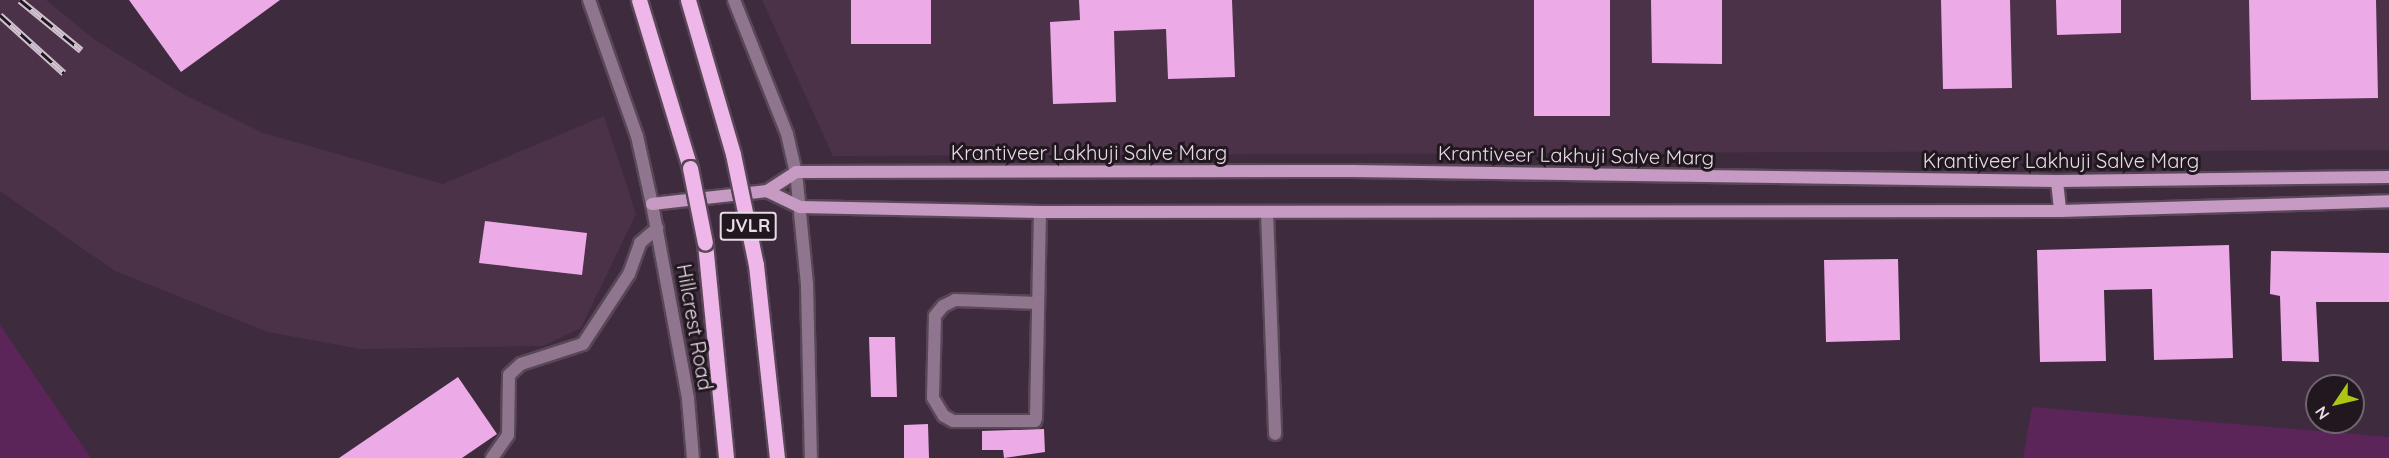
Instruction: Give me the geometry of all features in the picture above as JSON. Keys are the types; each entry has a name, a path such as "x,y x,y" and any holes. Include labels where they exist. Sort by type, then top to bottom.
{"main road":[{"name":"JVLR","path":"639,0 690,168 705,243 726,458"},
{"name":"JVLR","path":"688,0 733,153 756,265 777,458"},
{"name":"Krantiveer Lakhuji Salve Marg","path":"796,172 1352,171 2057,181 2389,177"},
{"path":"652,204 767,191 796,172"},
{"path":"2057,181 2060,211"},
{"path":"767,191 800,207 1040,212 2060,211 2389,201"}],"street":[{"name":"Hillcrest Road","path":"590,0 637,136 657,228 688,399 693,458"},
{"path":"734,0 787,134 796,172 800,207 811,458"},
{"path":"1038,303 954,300 943,306 935,316 933,398 944,416 964,422 1035,421 1038,303 1040,212"},
{"path":"1268,212 1275,434"},
{"path":"492,458 508,435 509,375 521,364 583,344 629,274 640,243 657,228"}],"shaded area":[{"path":"0,0 46,0 95,40 183,94 263,133 443,184 604,116 636,214 581,328 543,346 360,349 268,332 115,271 0,191"},
{"path":"762,0 2389,0 2389,150 833,156"},
{"path":"0,325 91,458 0,458"},
{"path":"2032,407 2305,430 2305,434 2389,437 2389,458 2023,458"}],"building":[{"path":"129,0 280,0 181,72"},
{"path":"851,0 931,0 931,44 851,44"},
{"path":"1079,0 1232,0 1235,77 1168,79 1166,29 1114,31 1116,102 1053,104 1050,22 1080,20"},
{"path":"1534,0 1610,0 1610,116 1534,116"},
{"path":"1651,0 1722,0 1722,64 1652,63"},
{"path":"1941,0 2010,0 2012,88 1943,89"},
{"path":"2056,0 2121,0 2121,33 2057,35"},
{"path":"2249,0 2376,0 2378,98 2251,100"},
{"path":"485,221 587,233 582,275 479,263"},
{"path":"2229,245 2233,358 2154,360 2152,289 2104,290 2106,361 2040,362 2037,250"},
{"path":"2271,251 2389,253 2389,302 2316,302 2319,362 2282,361 2280,296 2270,294"},
{"path":"1898,259 1900,340 1826,342 1824,260"},
{"path":"869,337 895,337 897,397 871,397"},
{"path":"458,377 497,434 462,458 339,458"},
{"path":"928,424 929,458 904,458 904,425"},
{"path":"1044,429 1045,452 1004,458 1003,450 982,450 982,431"}],"railway":[{"path":"20,0 81,50"},
{"path":"0,15 64,73"}]}
